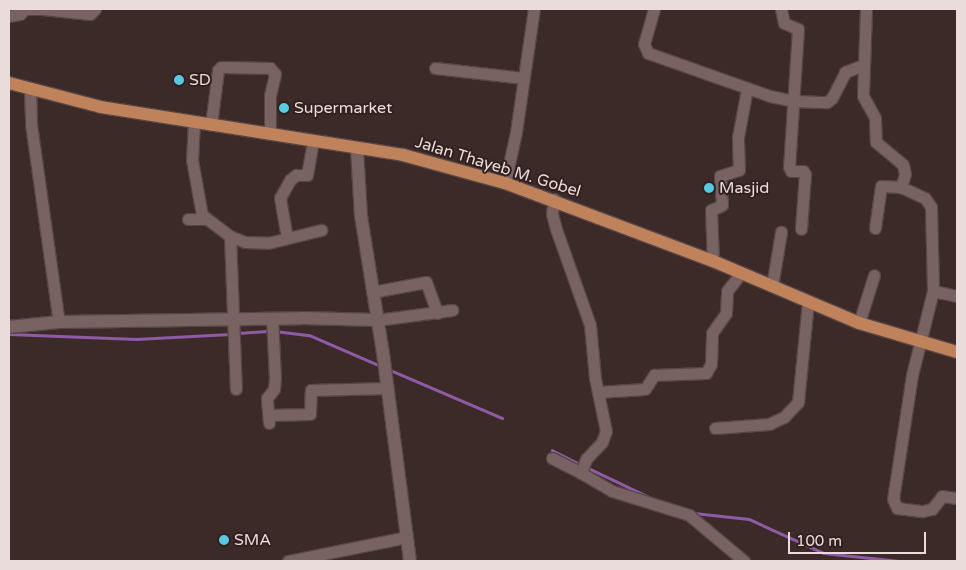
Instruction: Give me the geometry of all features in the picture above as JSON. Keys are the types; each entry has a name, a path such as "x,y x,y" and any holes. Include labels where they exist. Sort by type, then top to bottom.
{"main road":[{"name":"Jalan Thayeb M. Gobel","path":"9,83 101,108 403,155 505,183 554,199 712,260 859,323 957,352"}],"street":[{"path":"9,16 20,14 24,9 90,14 95,9"},
{"path":"505,183 516,132 534,9"},
{"path":"654,9 644,44 648,53 747,89 794,101 829,100 845,72 863,65"},
{"path":"782,9 784,23 798,29 789,167 791,171 803,171 805,174 801,229"},
{"path":"866,9 863,65 864,101 875,118 878,145 903,165 905,174 901,187"},
{"path":"211,125 218,70 221,67 270,68 275,74 270,94 270,134"},
{"path":"435,68 523,78"},
{"path":"712,260 711,210 722,205 720,176 739,170 738,137 747,89"},
{"path":"30,90 31,124 59,322"},
{"path":"194,122 192,160 204,219"},
{"path":"307,188 306,175 313,142"},
{"path":"357,149 358,189 385,370 410,561"},
{"path":"286,238 280,198 290,180 296,175 306,175"},
{"path":"875,228 881,186 901,187 925,198 931,207 933,291 912,375 893,499 897,508 923,511 932,509 942,496 957,498"},
{"path":"554,199 552,214 556,229 590,325 598,392 606,431 602,442 584,466"},
{"path":"188,219 204,219 230,236 245,242 268,243 321,230"},
{"path":"772,286 781,232"},
{"path":"230,236 232,330 236,389"},
{"path":"598,392 645,389 654,375 706,373 711,364 712,333 726,313 727,291 740,273"},
{"path":"859,323 874,274"},
{"path":"372,292 426,282 437,313"},
{"path":"933,291 957,296"},
{"path":"715,428 769,424 784,417 798,402 808,302"},
{"path":"9,327 59,322 232,330 377,320 452,310"},
{"path":"272,328 275,378 274,389 268,396 269,419 310,414 311,390 387,388"},
{"path":"552,458 584,466 612,490 689,515 744,561"},
{"path":"288,561 407,537"}],"waterway":[{"path":"238,333 270,331"},
{"path":"275,331 309,335 381,366"},
{"path":"9,334 136,339 230,334"},
{"path":"390,370 502,418"},
{"path":"552,450 581,465"},
{"path":"586,467 651,498"},
{"path":"694,513 749,519 824,553 899,561"}],"place":[{"name":"SD","path":"179,80"},
{"name":"Supermarket","path":"284,108"},
{"name":"Masjid","path":"709,188"},
{"name":"SMA","path":"224,540"}]}
